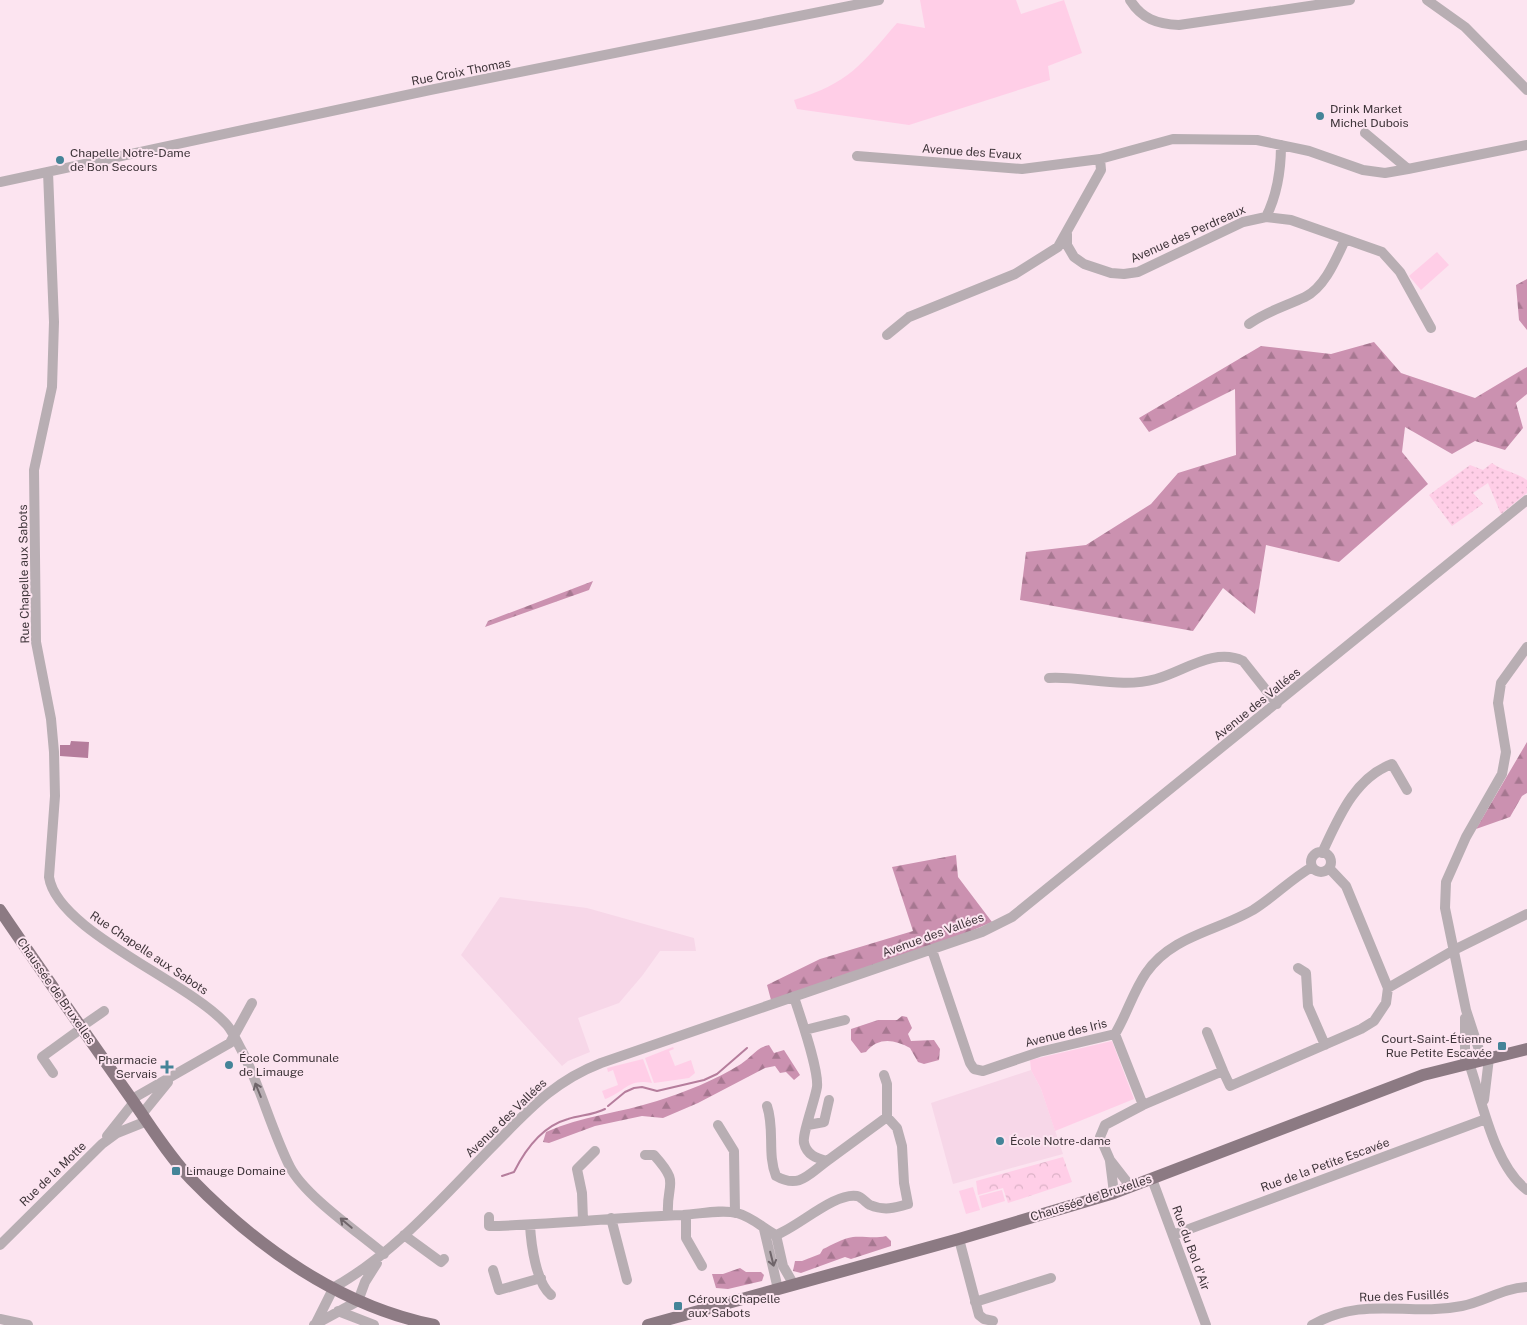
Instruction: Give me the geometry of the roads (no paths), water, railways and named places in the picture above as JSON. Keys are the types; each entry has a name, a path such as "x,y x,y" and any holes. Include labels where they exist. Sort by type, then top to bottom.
{"main road":[{"name":"Chaussée de Bruxelles","path":"0,910 144,1117 189,1178 221,1209 258,1239 332,1289 358,1301 415,1321 434,1325"},
{"name":"Chaussée de Bruxelles","path":"648,1325 959,1239 1114,1193 1423,1075 1527,1049"}],"street":[{"name":"Rue Croix Thomas","path":"0,182 430,90 879,0"},
{"path":"1130,0 1135,9 1147,19 1155,23 1179,25 1350,0"},
{"path":"1427,0 1465,27 1527,90"},
{"path":"1364,133 1408,168"},
{"name":"Avenue des Evaux","path":"857,156 1022,169 1100,159 1173,139 1257,140 1309,151 1363,170 1385,172 1527,145"},
{"name":"Avenue des Perdreaux","path":"1067,234 1067,244 1074,257 1084,264 1111,273 1124,274 1144,269 1243,222 1266,217 1271,208 1278,176 1281,145"},
{"path":"887,335 910,317 928,308 1015,274 1058,248 1101,170 1100,159"},
{"name":"Rue Chapelle aux Sabots","path":"48,172 54,322 52,387 34,470 36,642 51,719 54,752 55,796 50,886 65,906 87,928 170,980 205,1005 227,1025 246,1060 291,1169 329,1209 382,1256"},
{"path":"1266,217 1292,220 1382,252 1400,272 1431,328"},
{"path":"1249,324 1284,304 1306,296 1331,268 1345,240"},
{"name":"Avenue des Vallées","path":"332,1289 382,1256 531,1107 573,1074 932,950 982,932 1012,917 1527,500"},
{"path":"1527,647 1501,683 1498,703 1506,752 1502,774 1466,837 1446,882 1444,908 1454,950 1486,1118 1505,1163 1527,1190"},
{"path":"1049,678 1139,683 1157,679 1205,660 1221,656 1235,657 1242,661 1277,704"},
{"path":"1329,868 1320,872 1312,868 1312,858 1322,853 1348,799 1381,768 1392,764 1407,790"},
{"path":"1207,1032 1230,1086 1361,1029 1374,1020 1386,1003 1388,988 1346,886 1329,868 1330,859 1322,853"},
{"name":"Avenue des Iris","path":"932,950 974,1069 982,1071 1039,1052 1115,1034 1137,987 1161,955 1177,944 1252,911 1312,868"},
{"path":"1388,988 1454,950 1527,914"},
{"path":"1298,968 1306,973 1308,1006 1325,1045"},
{"path":"794,997 805,1030 817,1084 804,1142 807,1151 815,1158 827,1161"},
{"path":"133,1101 224,1048 234,1036 252,1003"},
{"path":"1466,1010 1484,1103"},
{"path":"53,1073 42,1057 104,1012"},
{"path":"805,1030 845,1020"},
{"path":"1115,1034 1143,1105"},
{"path":"1131,1186 1110,1160 1100,1137 1105,1125 1143,1105 1223,1071"},
{"path":"489,1217 489,1226 530,1225 611,1218 735,1213 752,1219 764,1229 776,1235 789,1230 841,1198 857,1196 871,1205 889,1209 908,1204 904,1183 902,1146 897,1128 886,1117 887,1084 884,1075"},
{"path":"144,1117 172,1077"},
{"path":"808,1125 824,1122 829,1100"},
{"name":"Rue de la Motte","path":"102,1144 133,1101"},
{"path":"767,1106 771,1116 771,1164 776,1176 787,1182 800,1181 886,1117"},
{"name":"Rue de la Motte","path":"0,1245 102,1144 144,1117"},
{"name":"Rue de la Petite Escavée","path":"1173,1235 1486,1118"},
{"path":"718,1125 734,1151 735,1213"},
{"path":"583,1220 582,1192 573,1171 595,1151"},
{"path":"645,1155 654,1155 669,1171 672,1183 668,1215"},
{"path":"1110,1160 1114,1193"},
{"name":"Rue du Bol d'Air","path":"1152,1179 1206,1325"},
{"path":"686,1215 686,1238 702,1266"},
{"path":"611,1218 627,1280"},
{"path":"530,1225 530,1241 543,1289 551,1295"},
{"path":"764,1229 778,1289"},
{"path":"404,1235 441,1262 444,1259"},
{"path":"776,1235 783,1266 794,1285"},
{"path":"959,1239 978,1315 993,1321"},
{"name":"Avenue des Vallées","path":"358,1301 365,1282 382,1256"},
{"path":"493,1270 499,1290 541,1278"},
{"path":"975,1302 1051,1278"},
{"name":"Rue des Fusillés","path":"1312,1325 1324,1318 1376,1307 1412,1309 1462,1306 1514,1288 1527,1287"},
{"path":"315,1324 332,1289"},
{"path":"315,1324 358,1301"},
{"path":"338,1311 374,1325"},
{"path":"0,1319 28,1325"}],"waterway":[{"path":"608,1106 625,1092 634,1088 642,1087 657,1091 704,1080 717,1074 747,1048"},
{"path":"502,1176 514,1172 529,1147 551,1127 559,1122 605,1109"}],"place":[{"name":"Drink Market Michel Dubois","path":"1320,116"},
{"name":"Chapelle Notre-Dame de Bon Secours","path":"60,160"},
{"name":"Court-Saint-Étienne Rue Petite Escavée","path":"1502,1046"},
{"name":"École Communale de Limauge","path":"229,1065"},
{"name":"Pharmacie Servais","path":"167,1067"},
{"name":"École Notre-dame","path":"1000,1141"},
{"name":"Limauge Domaine","path":"176,1171"},
{"name":"Céroux Chapelle aux Sabots","path":"678,1306"}]}
